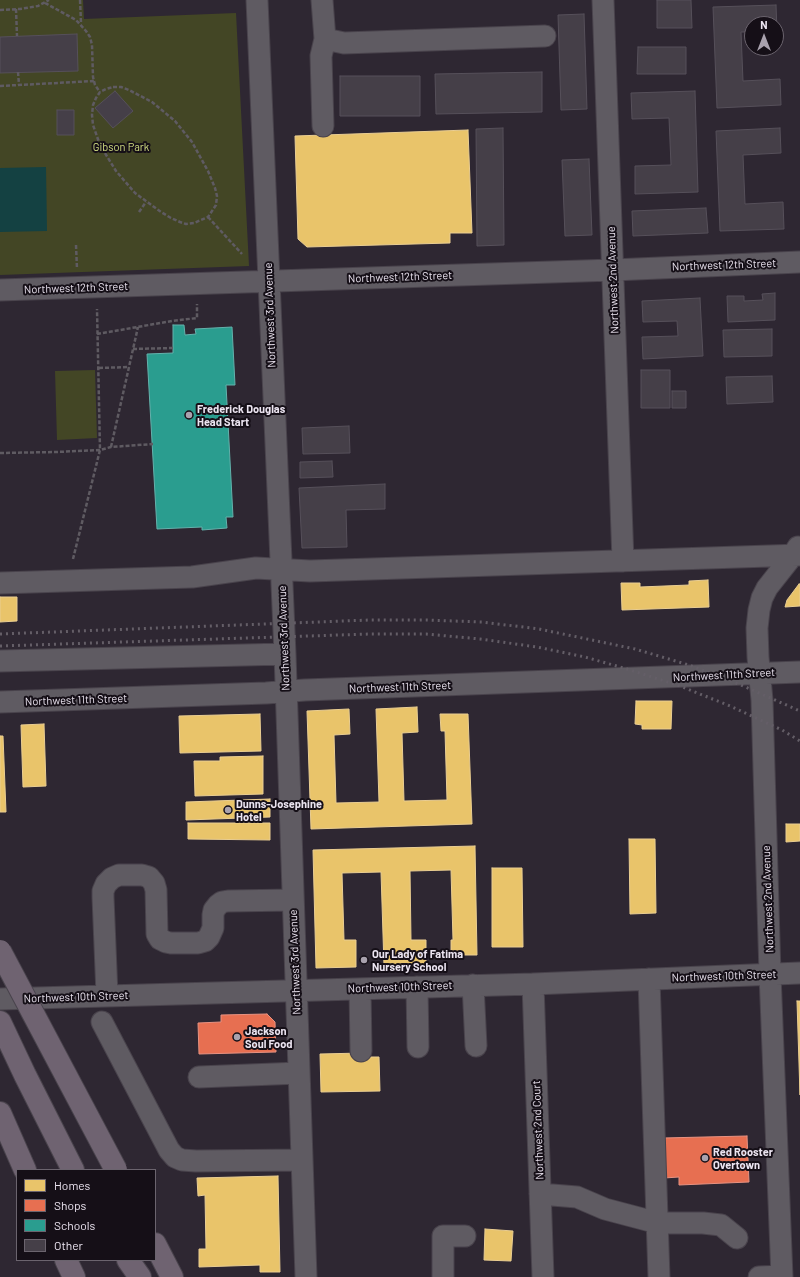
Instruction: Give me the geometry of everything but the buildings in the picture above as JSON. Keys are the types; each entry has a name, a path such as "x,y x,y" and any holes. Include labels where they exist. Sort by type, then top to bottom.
{"highway":[{"path":"0,951 115,1169"},
{"path":"0,1022 72,1169"},
{"path":"0,1113 25,1169"},
{"path":"156,1246 172,1277"},
{"path":"66,1261 74,1277"},
{"path":"129,1261 140,1277"}],"street":[{"name":"Northwest 3rd Avenue","path":"257,0 285,654 306,1277"},
{"path":"322,0 325,39 321,56 323,126"},
{"name":"Northwest 2nd Avenue","path":"604,0 623,561"},
{"path":"325,39 344,43 545,36"},
{"name":"Northwest 12th Street","path":"0,290 613,270 800,262"},
{"path":"0,583 192,577 256,568 310,571 623,561 798,551"},
{"name":"Northwest 2nd Avenue","path":"782,1276 770,974 762,700 757,628 762,598 767,588 798,551"},
{"path":"0,661 285,654"},
{"name":"Northwest 11th Street","path":"0,702 800,672"},
{"path":"107,995 103,891 106,884 112,878 119,875 142,875 149,877 154,883 156,890 157,934 160,939 171,943 198,943 205,941 209,937 213,928 214,910 222,902 228,900 293,900"},
{"name":"Northwest 10th Street","path":"0,999 533,984 800,974"},
{"path":"649,980 659,1277"},
{"name":"Northwest 2nd Court","path":"533,984 542,1277"},
{"path":"473,985 476,1046"},
{"path":"417,987 418,1047"},
{"path":"360,989 361,1051"},
{"path":"102,1022 175,1157 182,1160 196,1162 302,1160"},
{"path":"199,1077 299,1073"},
{"path":"540,1194 577,1197 605,1209 658,1223 703,1223 721,1225 737,1238"},
{"path":"443,1277 443,1236 465,1236"},
{"path":"759,1277 782,1276"}],"path":[{"path":"0,10 38,6 45,4 49,0"},
{"path":"80,0 81,24"},
{"path":"45,4 76,20 81,24 90,38 92,45 94,81 100,92"},
{"path":"16,9 17,36"},
{"path":"18,72 19,85"},
{"path":"0,86 94,81"},
{"path":"121,87 152,102 164,110 184,132 200,155 215,188 217,196 216,205 208,217 194,223 180,222 146,202 116,171 100,145 93,125 93,105 100,92 106,89 121,87"},
{"path":"139,212 146,202"},
{"path":"208,217 242,254"},
{"path":"76,245 77,269"},
{"path":"97,334 197,318 197,302"},
{"path":"73,559 100,450 97,309"},
{"path":"111,447 138,327"},
{"path":"133,349 173,348"},
{"path":"99,368 129,367"},
{"path":"0,453 100,450 111,447 152,444"}],"green space":[{"name":"Gibson Park","path":"0,0 83,0 84,19 236,13 249,266 0,275"},
{"path":"95,370 97,438 57,440 55,371"}],"shaded area":[{"path":"46,167 47,231 0,232 0,168"}],"railway":[{"path":"0,634 370,620 482,622 539,629 635,649 689,665 741,685 800,711"},
{"path":"0,646 370,634 426,634 480,639 537,647 585,657 627,669 680,686 730,706 782,730 800,741"}],"place":[{"name":"Frederick Douglas Head Start","path":"189,415"},
{"name":"Dunns-Josephine Hotel","path":"228,810"},
{"name":"Our Lady of Fatima Nursery School","path":"364,960"},
{"name":"Jackson Soul Food","path":"237,1037"},
{"name":"Red Rooster Overtown","path":"705,1158"}]}
